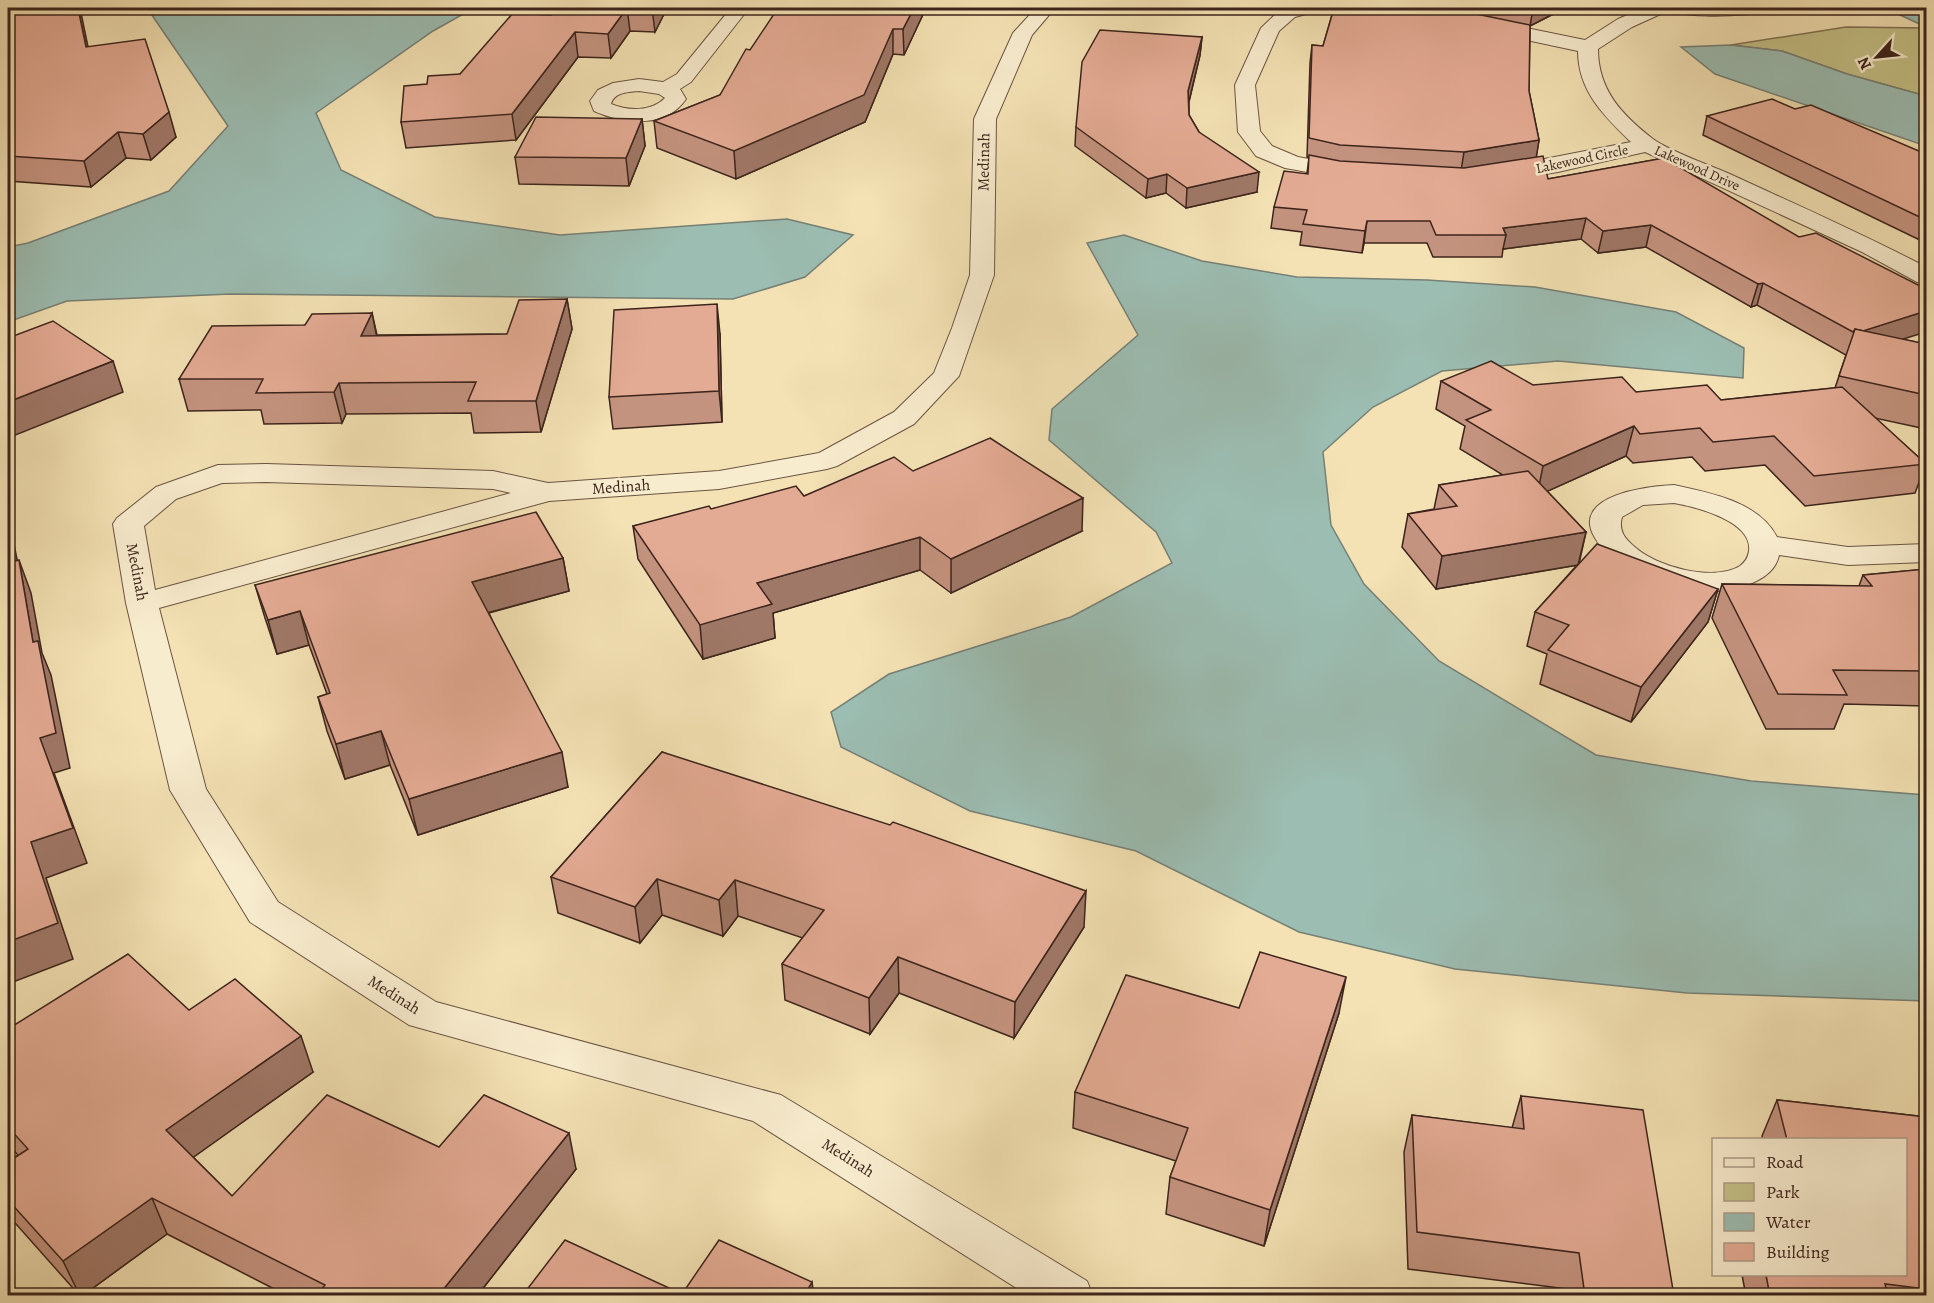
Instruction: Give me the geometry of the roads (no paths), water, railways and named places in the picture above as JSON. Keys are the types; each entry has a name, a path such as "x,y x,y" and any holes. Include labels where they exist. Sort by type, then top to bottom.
{"street":[{"path":"666,89 684,78 740,8"},
{"name":"Medinah","path":"1046,8 1023,33 985,119 982,275 965,328 946,376 904,418 826,460 719,480 548,492 493,480 266,472 218,474 166,493 128,524 142,603 188,790 264,912 424,1014 766,1107 1070,1296"},
{"path":"1306,8 1288,14 1271,28 1245,85 1249,132 1264,151 1293,163 1337,172 1371,174"},
{"path":"1406,8 1588,47 1625,23 1658,8"},
{"path":"1681,8 1711,11 1753,8"},
{"name":"Lakewood Drive","path":"1588,47 1588,69 1595,87 1613,113 1647,145 1870,247 1926,277"},
{"name":"Lakewood Circle","path":"1483,177 1558,165 1647,145"},
{"path":"142,603 548,492"},
{"path":"1674,494 1705,500 1733,511 1754,526 1765,544 1763,560 1750,573 1725,580 1694,581 1662,574 1634,562 1614,546 1605,529 1608,513 1622,501 1646,495 1674,494"},
{"path":"1765,544 1848,556 1926,553"}],"water":[{"path":"147,8 474,8 433,31 316,113 341,170 435,217 560,235 787,219 853,235 805,277 733,299 231,294 67,301 8,322 8,247 28,243 169,191 228,126"},
{"path":"1885,8 1926,8 1926,27"},
{"path":"1731,45 1782,51 1847,74 1926,96 1926,146 1715,74 1681,47"},
{"path":"1124,235 1202,261 1297,277 1427,280 1535,287 1676,312 1744,348 1743,378 1558,361 1442,371 1373,407 1323,452 1331,525 1364,584 1439,661 1596,755 1751,781 1926,795 1926,1001 1687,993 1455,969 1299,932 1136,851 970,811 841,747 831,712 889,674 1071,617 1172,563 1156,532 1049,440 1052,409 1138,335 1087,243"}]}
